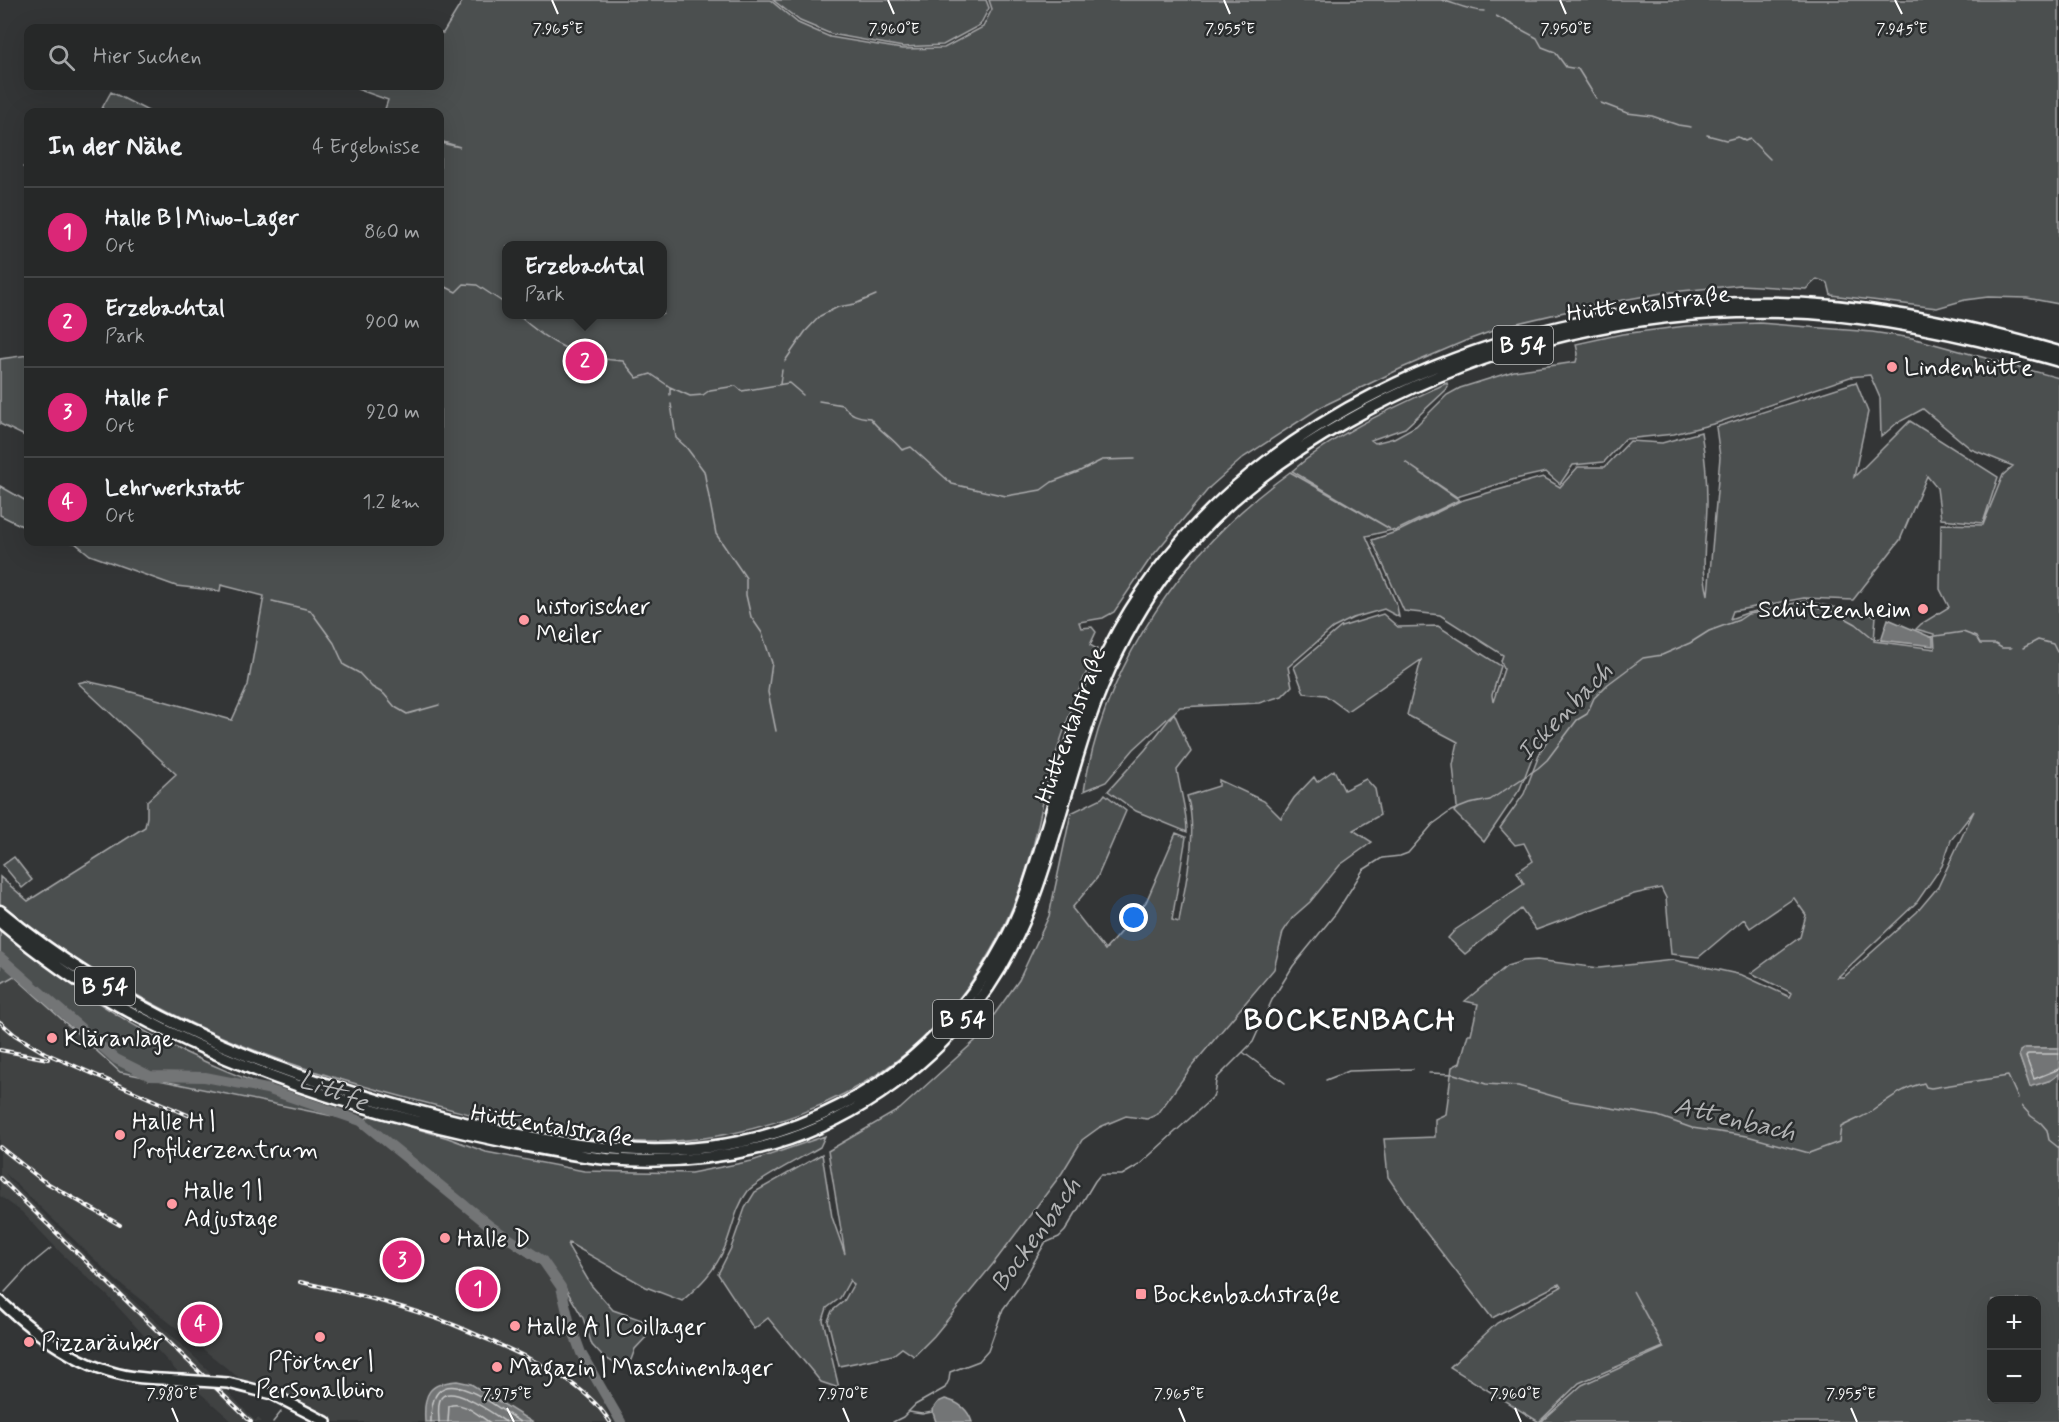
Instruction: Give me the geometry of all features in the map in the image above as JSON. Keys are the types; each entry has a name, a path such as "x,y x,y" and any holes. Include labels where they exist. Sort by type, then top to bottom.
{"highway":[{"name":"Hüttentalstraße","path":"218,1049 282,1079 512,1144 607,1158 667,1160 710,1157 786,1141 816,1129 854,1110 891,1086 924,1060 947,1038 981,998 1004,964 1035,897 1080,749 1096,702 1116,655 1142,609 1189,544 1231,503 1274,467 1315,439 1405,390 1500,352 1571,332 1667,317 1737,312 1854,313 1936,325"},
{"name":"B 54","path":"1936,325 2004,337 2059,352"},
{"name":"B 54","path":"1936,325 2059,361"},
{"name":"B 54","path":"0,910 28,934 107,988 218,1049"},
{"name":"B 54","path":"0,922 75,980 111,1001 146,1021 218,1049"}],"main road":[{"path":"0,1301 58,1347 86,1364 135,1377 228,1383 272,1394 326,1422"}],"shaded area":[{"path":"463,0 770,0 798,23 830,37 902,49 944,48 983,27 992,9 989,0 2059,0 2059,304 2027,298 1988,297 1965,300 1937,308 1831,295 1828,283 1817,279 1806,289 1740,285 1662,293 1590,306 1509,325 1402,368 1321,407 1244,457 1210,487 1150,559 1114,612 1103,618 1079,622 1081,628 1092,627 1096,632 1090,645 1097,649 1076,696 1059,744 1031,854 1018,893 1001,932 981,968 957,1001 924,1037 886,1068 844,1094 798,1114 750,1129 701,1138 652,1142 581,1138 497,1121 378,1090 323,1074 241,1045 169,1012 94,971 0,904 0,877 28,901 145,827 147,801 176,774 78,683 86,681 117,688 232,720 248,685 264,596 221,585 220,591 176,586 90,555 79,546 444,546 444,144 460,147 444,142 444,108 385,108 388,100 360,90 444,90 444,31"},
{"path":"773,0 986,0 989,8 980,25 943,45 903,47 831,34 800,21"},
{"path":"111,92 142,108 102,108"},
{"path":"1760,323 1872,332 1912,338 2059,378 2059,1048 2026,1048 2019,1055 2030,1086 2051,1080 2059,1074 2059,1422 1541,1422 1582,1385 1664,1348 1633,1291 1663,1347 1579,1383 1539,1422 1450,1367 1497,1323 1561,1287 1559,1284 1492,1318 1421,1226 1388,1177 1384,1139 1435,1137 1435,1119 1446,1114 1452,1067 1460,1063 1468,1034 1471,1034 1478,1004 1465,1001 1507,966 1537,960 1599,968 1674,960 1742,975 1790,997 1792,993 1751,973 1800,937 1806,915 1794,898 1750,928 1744,919 1699,957 1671,954 1666,898 1661,888 1634,894 1536,930 1521,909 1465,954 1448,938 1455,930 1524,884 1517,872 1533,861 1524,843 1515,845 1500,828 1524,794 1541,750 1549,738 1545,734 1535,750 1520,789 1484,842 1454,812 1457,807 1453,765 1458,742 1407,715 1421,660 1347,711 1325,695 1304,693 1294,667 1341,627 1383,614 1398,627 1438,626 1501,666 1492,695 1493,702 1504,669 1501,661 1503,655 1440,615 1404,611 1372,540 1399,531 1460,501 1543,477 1560,487 1578,467 1605,467 1630,441 1662,443 1701,432 1707,484 1704,560 1708,595 1720,457 1716,427 1856,382 1868,412 1854,477 1910,421 1998,477 1983,523 1941,519 1937,488 1927,476 1900,540 1853,600 1804,598 1733,611 1730,619 1747,613 1805,601 1876,616 1874,641 1935,649 1934,634 1916,629 1949,607 1940,589 1941,524 1983,525 2003,475 2013,466 1971,449 1923,409 1897,423 1881,437 1880,398 1870,375 1850,377 1717,423 1674,434 1625,439 1604,462 1573,465 1560,484 1546,472 1457,497 1405,462 1459,500 1395,531 1366,536 1397,606 1399,617 1384,609 1353,618 1333,628 1288,667 1292,686 1282,696 1259,703 1180,707 1134,749 1106,782 1084,791 1094,744 1110,698 1131,654 1156,612 1184,572 1217,535 1252,502 1290,472 1390,529 1292,471 1346,433 1447,383 1446,390 1405,428 1371,440 1375,443 1394,438 1416,426 1447,395 1460,388 1514,371 1576,362 1578,354 1576,344 1622,334 1686,326","holes":["1974,811 1938,887 1917,912 1844,977 1838,977 1917,902 1942,866 1951,840"]},
{"path":"24,356 24,436 0,424 0,359"},
{"path":"0,486 24,500 24,527 0,515"},
{"path":"1174,713 1191,752 1177,770 1187,832 1136,811 1108,791"},
{"path":"1334,770 1344,790 1366,779 1375,789 1380,815 1353,830 1372,842 1340,865 1310,902 1293,917 1283,932 1274,969 1192,1066 1158,1114 1147,1119 1126,1116 1100,1127 1082,1140 1062,1173 993,1264 934,1336 914,1356 902,1348 893,1355 839,1366 828,1321 832,1311 844,1301 853,1285 850,1280 840,1298 827,1308 823,1320 839,1388 821,1382 768,1318 754,1329 718,1274 731,1248 745,1208 755,1192 822,1154 832,1217 845,1254 828,1151 900,1109 976,1040 1019,980 1049,916 1071,813 1102,798 1105,794 1126,811 1097,878 1072,908 1105,950 1146,902 1176,833 1186,837 1172,920 1179,922 1191,842 1192,826 1187,796 1219,786 1219,780 1264,801 1281,818 1294,798 1314,777 1317,782"},
{"path":"14,857 32,880 22,888 3,865"},
{"path":"0,930 91,998 175,1047 252,1081 357,1121 120,1072 14,976 0,984"},
{"path":"13,975 120,1072 357,1121 530,1253 559,1283 608,1414 614,1422 329,1422 243,1381 116,1280 5,1173 12,1183 111,1280 205,1367 255,1421 258,1418 262,1422 233,1422 182,1377 107,1295 64,1256 22,1212 0,1196 0,984"},
{"path":"371,1115 486,1152 584,1171 691,1173 752,1161 825,1136 820,1147 770,1175 748,1191 740,1204 717,1263 682,1301 646,1287 569,1243 568,1246 591,1285 613,1310 642,1320 650,1333 635,1349 631,1360 619,1366 602,1356 592,1345 583,1318 558,1276 504,1240 445,1186 359,1123"}],"water":[{"path":"1888,619 1933,638 1933,646 1881,640"},
{"path":"2025,1048 2059,1048 2059,1074 2051,1080 2030,1087 2019,1055 2020,1051"},
{"path":"457,1381 471,1384 532,1422 425,1422 425,1404 430,1391 440,1384"},
{"path":"945,1399 962,1407 972,1422 936,1422 932,1410 938,1402"}],"waterway":[{"path":"1442,0 1468,9 1484,11"},
{"path":"1496,16 1537,38 1542,47 1555,52 1566,67 1578,69 1596,98"},
{"path":"1601,103 1627,113 1652,116 1691,127"},
{"path":"1707,135 1726,140 1738,137 1745,141 1750,139 1770,159"},
{"path":"444,286 456,292 464,284 477,285 502,302"},
{"path":"785,361 805,332 820,316 838,307 855,304 876,295"},
{"path":"522,319 553,342 566,348 592,357 623,361 637,378 651,374 670,387 690,396 736,386 742,391 789,383 803,395"},
{"path":"780,384 782,370"},
{"path":"670,387 670,395"},
{"path":"819,401 843,405 855,415 870,418 902,450 911,447 952,484 1006,496 1041,490 1052,482 1102,460 1135,459"},
{"path":"671,404 676,438 686,447 704,471 716,534 746,578 746,595 751,617 762,633 772,663 768,692 776,731"},
{"path":"272,601 310,610 334,643 344,665 359,673 372,687 384,694 395,707 407,714 439,705"},
{"name":"Ickenbach","path":"893,1422 903,1417 915,1405 945,1388 950,1372 979,1361 988,1351 1003,1309 1020,1286 1045,1243 1059,1237 1065,1231 1100,1175 1122,1175 1139,1165 1212,1098 1217,1078 1253,1042 1272,1000 1293,966 1336,913 1363,870 1382,858 1408,853 1433,824 1451,811 1469,804 1490,800 1538,768 1547,760 1577,720 1587,714 1594,698 1608,684 1643,658 1662,655 1748,614 1785,609 1798,610 1810,605 1836,613 1856,624 1874,639 1882,638"},
{"name":"Ickenbach","path":"1929,637 1963,632 1976,637 1980,644 1995,644 2002,648 2011,648"},
{"name":"Ickenbach","path":"2023,648 2038,640 2053,644 2057,652 2059,651"},
{"name":"Littfe","path":"0,957 116,1059 150,1076 205,1077 267,1089 361,1121 490,1226 543,1261 561,1287 569,1320 581,1353 621,1422"},
{"name":"Attenbach","path":"1244,1053 1285,1083"},
{"name":"Attenbach","path":"1326,1080 1349,1071 1413,1069"},
{"name":"Attenbach","path":"1429,1073 1454,1074 1486,1084 1518,1086 1570,1101 1658,1116 1692,1128 1747,1136 1809,1153 1839,1142 1841,1127 1867,1114 1898,1093 1924,1083 1926,1087 1931,1088 2008,1076 2018,1098"},
{"path":"2022,1106 2041,1123 2047,1130 2049,1140 2059,1148"},
{"path":"5,1292 28,1267 51,1248"},
{"path":"294,1396 302,1392"},
{"path":"273,1422 281,1412"},
{"path":"909,1412 922,1414 932,1412"}],"railway":[{"path":"0,1022 15,1035 45,1053 197,1119"},
{"path":"0,1050 48,1059"},
{"path":"0,1147 42,1180 120,1225"},
{"path":"0,1178 251,1422"},
{"path":"300,1282 366,1297 416,1312 454,1325 507,1348 573,1384 600,1408 610,1422"}],"place":[{"name":"Erzebachtal","path":"585,361"},
{"name":"Lindenhütte","path":"1892,367"},
{"name":"Schützenheim","path":"1923,609"},
{"name":"historischer Meiler","path":"524,620"},
{"name":"Kläranlage","path":"52,1038"},
{"name":"Halle H | Profilierzentrum","path":"120,1135"},
{"name":"Halle 1 | Adjustage","path":"172,1204"},
{"name":"Halle D","path":"445,1238"},
{"name":"Halle F","path":"402,1260"},
{"name":"Halle B | Miwo-Lager","path":"478,1289"},
{"name":"Bockenbachstraße","path":"1141,1294"},
{"name":"Lehrwerkstatt","path":"200,1324"},
{"name":"Halle A | Coillager","path":"515,1326"},
{"name":"Pförtner | Personalbüro","path":"320,1337"},
{"name":"Pizzaräuber","path":"29,1342"},
{"name":"Magazin | Maschinenlager","path":"497,1367"}],"district":[{"name":"BOCKENBACH","path":"1350,1019"}],"water label":[{"name":"Bockenbach","path":"1035,1234"}]}
